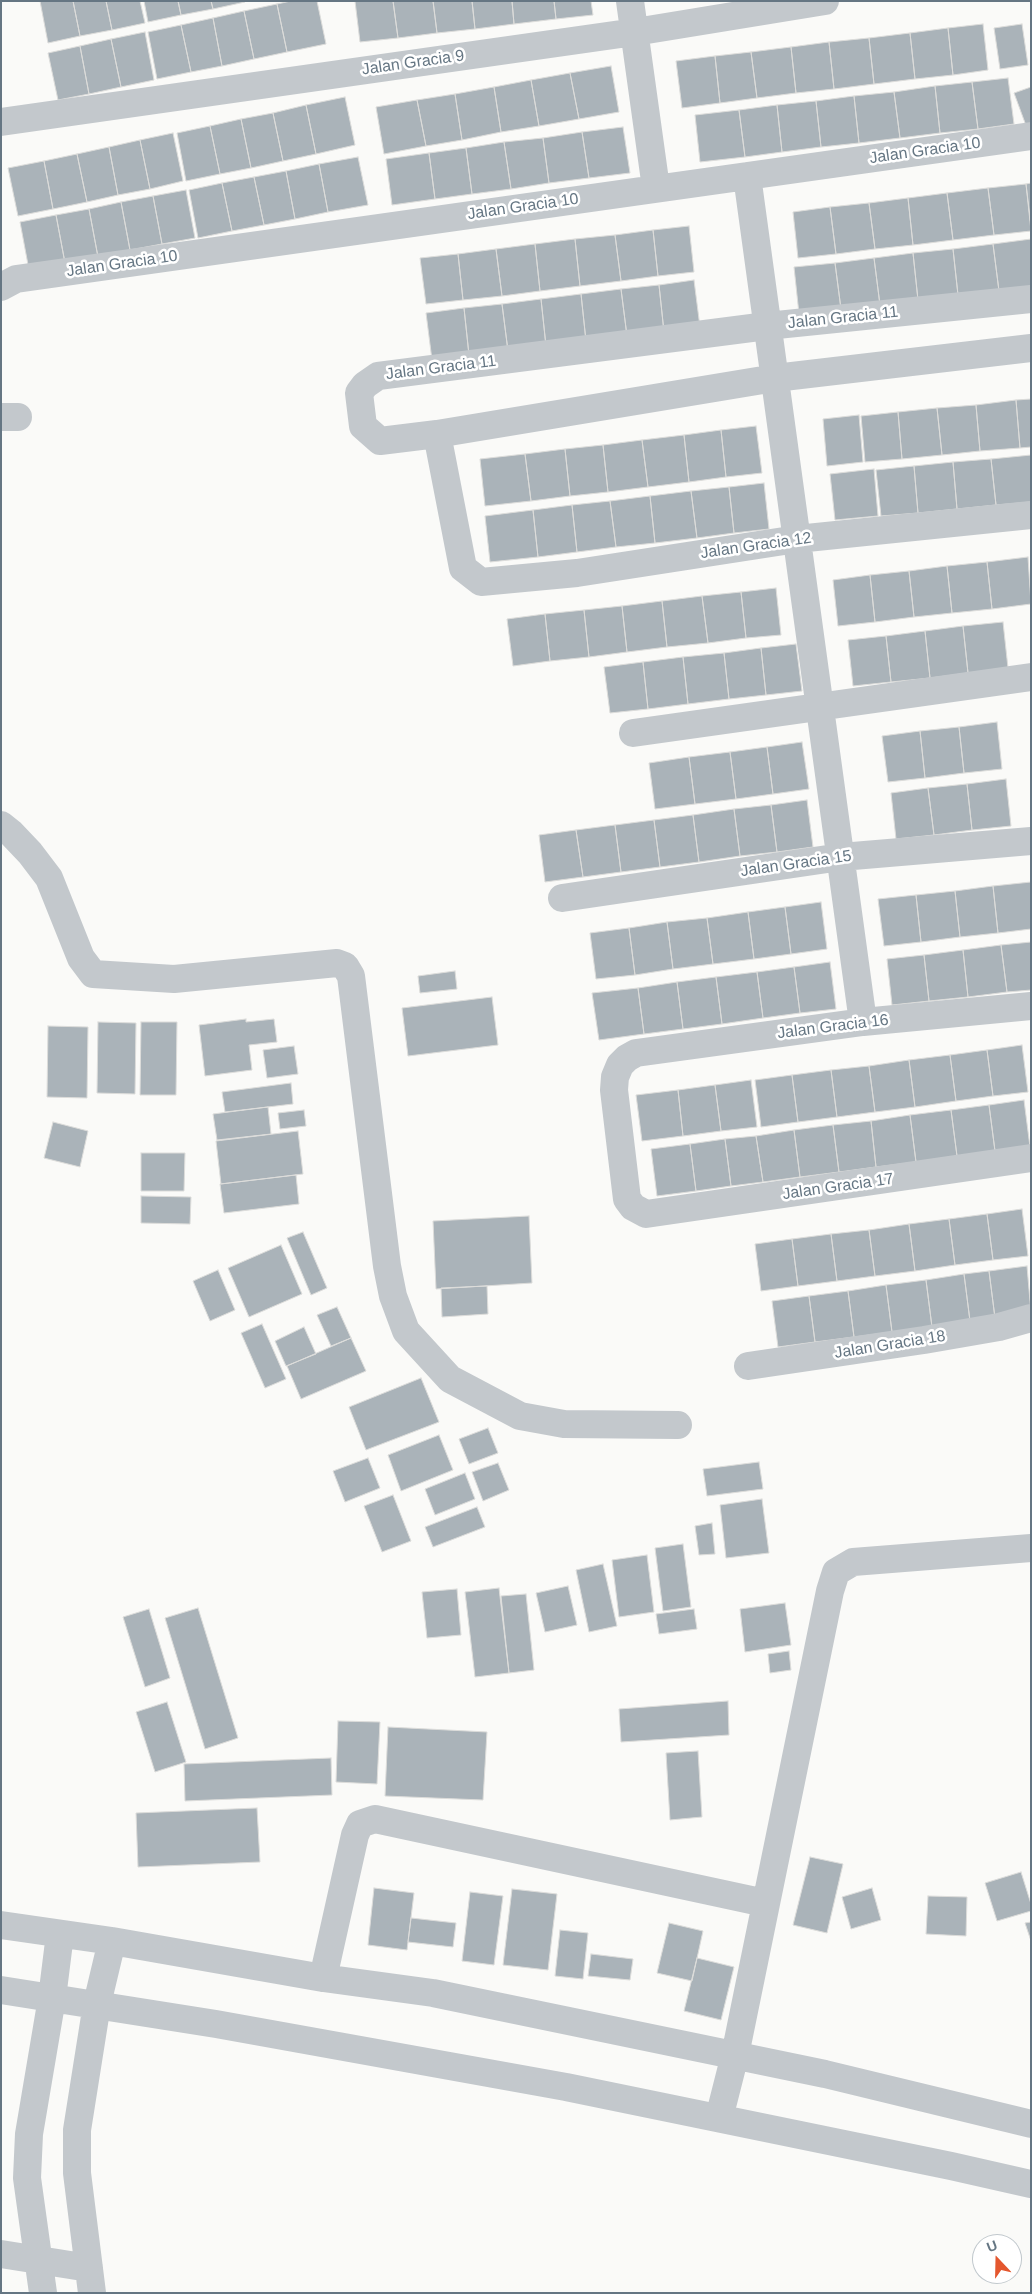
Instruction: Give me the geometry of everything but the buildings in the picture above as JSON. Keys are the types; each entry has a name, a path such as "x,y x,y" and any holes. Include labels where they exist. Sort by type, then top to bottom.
{"street":[{"path":"630,1 656,188"},
{"name":"Jalan Gracia 9","path":"1,122 635,32 825,1"},
{"name":"Jalan Gracia 10","path":"9,283 656,188 1031,136"},
{"path":"747,176 863,1022"},
{"name":"Jalan Gracia 11","path":"1031,299 767,326 378,376 364,385 359,393 363,426 380,441 437,434 775,378 1031,348"},
{"name":"Jalan Gracia 12","path":"437,434 463,568 481,582 577,573 797,539 1031,515"},
{"path":"633,733 1031,677"},
{"path":"1,826 30,853 49,878 81,958 93,974 174,979 337,962 346,966 351,976 387,1266 393,1296 406,1331 450,1379 520,1416 564,1424 678,1425"},
{"name":"Jalan Gracia 15","path":"562,898 841,857 1031,841"},
{"name":"Jalan Gracia 16","path":"646,1214 633,1207 627,1199 614,1090 615,1077 620,1065 636,1053 863,1022 1031,1006"},
{"name":"Jalan Gracia 17","path":"646,1214 1031,1158"},
{"name":"Jalan Gracia 18","path":"748,1366 924,1340 999,1327 1031,1318"},
{"path":"719,2118 735,2056 830,1591 836,1572 853,1562 1031,1548"},
{"path":"322,1978 355,1835 360,1824 375,1819 765,1903"},
{"path":"1,1925 112,1941 322,1978 433,1993 825,2074 1031,2124"},
{"path":"43,2293 27,2178 28,2143 52,1998 60,1934"},
{"path":"1,2254 38,2259 90,2280 77,2173 77,2130 98,2004 112,1941"},
{"path":"1,1990 98,2004 566,2086 1031,2184"}]}
